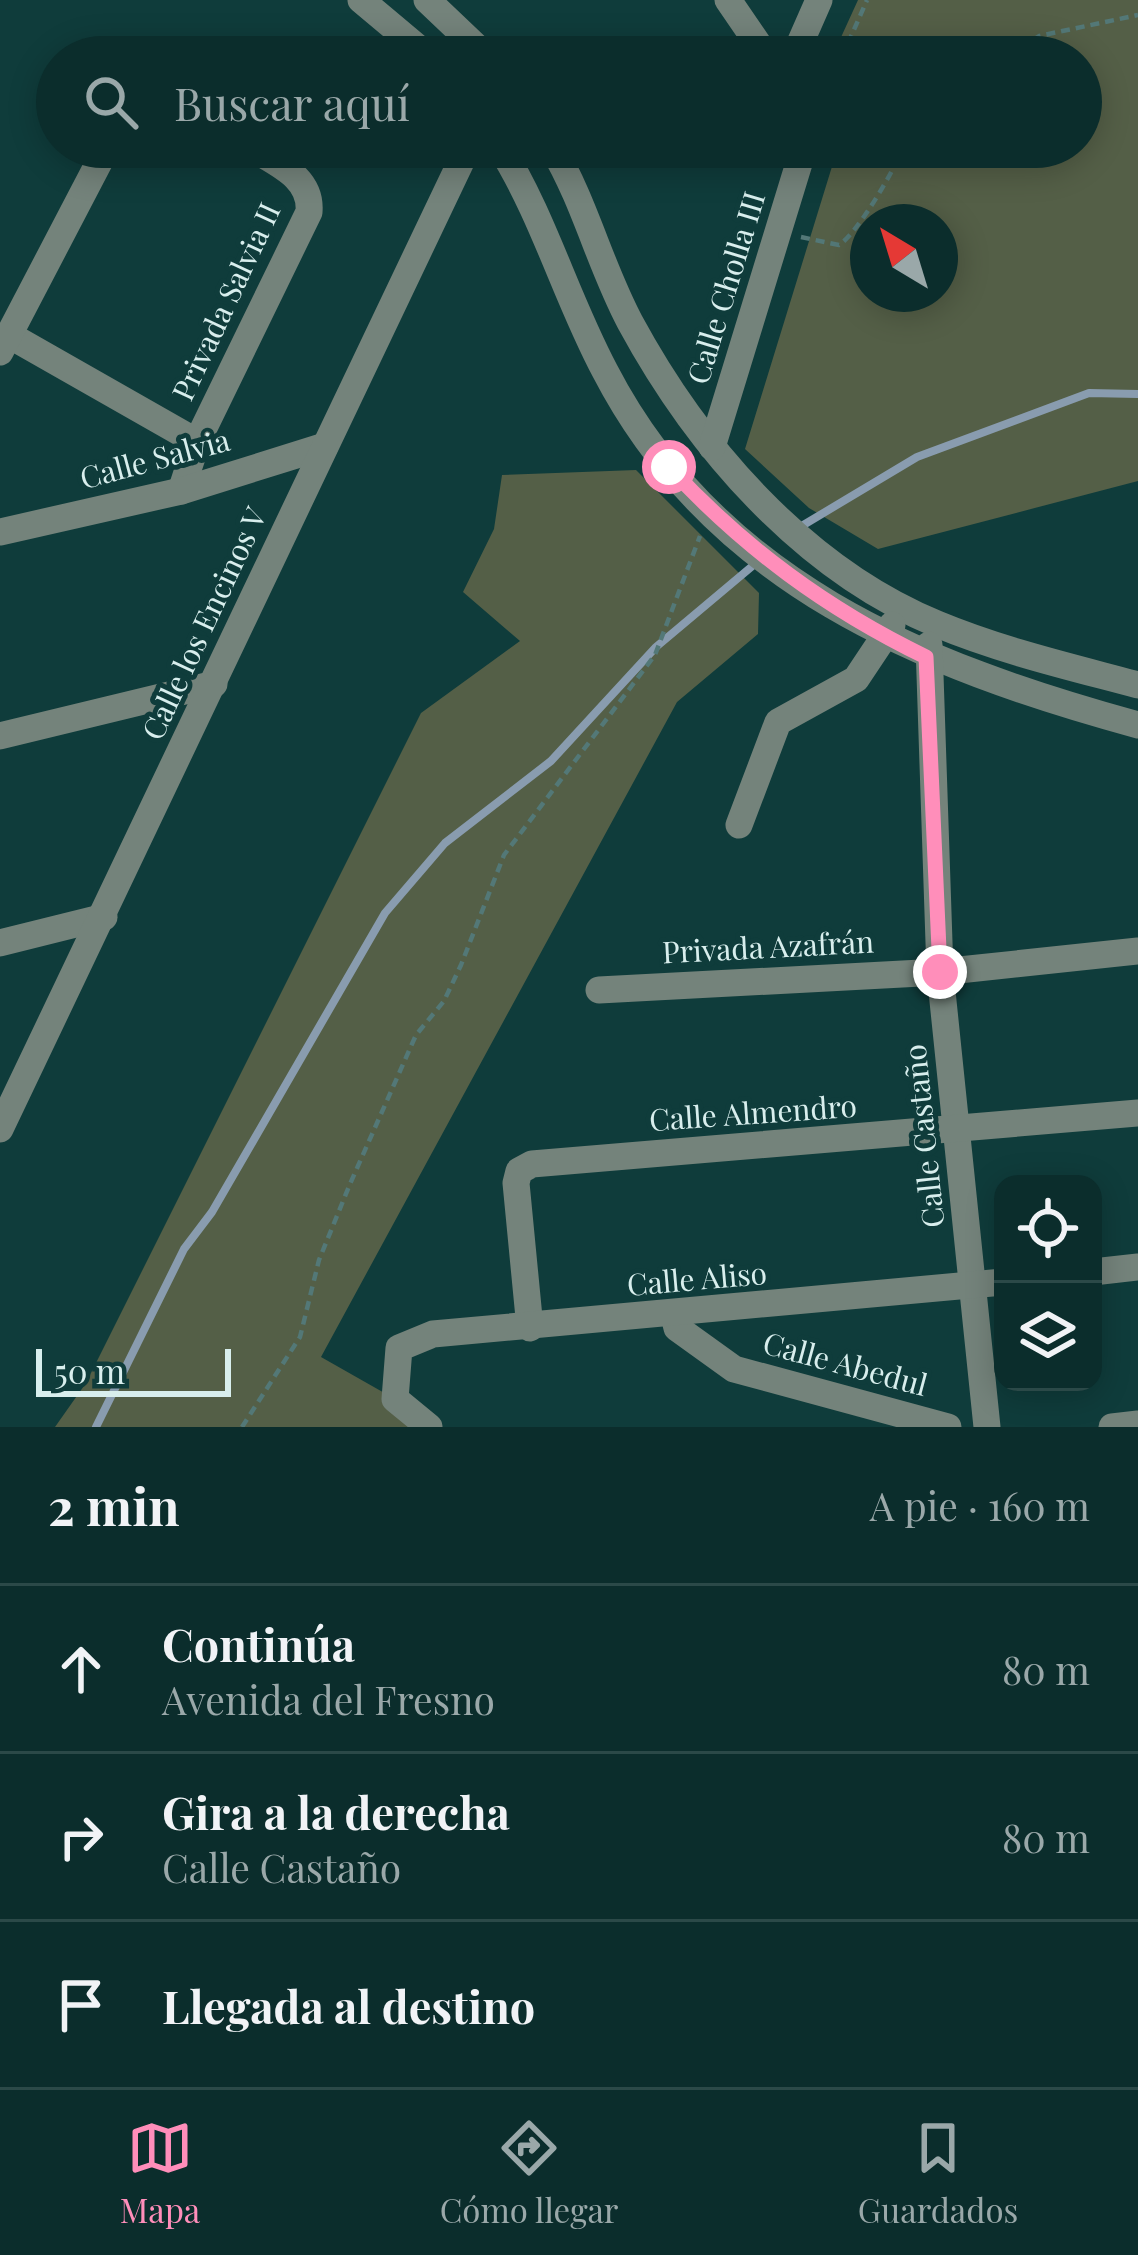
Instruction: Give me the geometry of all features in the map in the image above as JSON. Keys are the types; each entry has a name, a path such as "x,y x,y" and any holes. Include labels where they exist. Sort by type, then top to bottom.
{"street":[{"path":"361,0 404,36"},
{"path":"428,0 465,36"},
{"path":"728,0 753,36"},
{"path":"803,36 819,0"},
{"name":"Privada Salvia II","path":"96,168 4,344 197,442"},
{"name":"Privada Salvia II","path":"181,491 197,442 309,212 310,195 300,179 283,168"},
{"name":"Calle los Encinos V","path":"0,1129 458,168"},
{"path":"512,168 605,374 669,467 718,519 795,584 886,638 926,657 1138,724"},
{"path":"561,168 628,319 712,447 753,493 819,550 934,623 1138,685"},
{"name":"Calle Cholla III","path":"712,447 798,168"},
{"name":"Calle Salvia","path":"0,532 181,491 325,446"},
{"path":"739,825 778,722 856,680 886,638 900,605"},
{"name":"Calle Castaño","path":"934,623 926,657 940,972 987,1427"},
{"path":"0,736 214,684"},
{"path":"0,943 104,917"},
{"name":"Privada Azafrán","path":"599,990 940,972 1138,950"},
{"name":"Calle Almendro","path":"530,1328 519,1172 532,1164 1138,1113"},
{"path":"1102,1271 1138,1267"},
{"name":"Calle Aliso","path":"429,1427 395,1399 399,1348 433,1334 674,1316 994,1283"},
{"name":"Calle Abedul","path":"674,1316 677,1328 734,1369 948,1427"},
{"path":"1112,1427 1138,1424"}],"path":[{"path":"851,36 867,0"},
{"path":"1039,36 1138,15"},
{"path":"778,231 839,245 856,235 871,198 896,168"},
{"path":"242,1427 300,1337 319,1260 350,1184 416,1035 444,1001 461,965 504,855 655,655 718,519"}],"green space":[{"path":"858,0 1138,0 1138,481 878,549 809,508 745,449 832,168 1102,168 1102,36 842,36"},
{"path":"636,470 759,593 758,634 677,702 321,1357 395,1399 409,1427 55,1427 86,1383 421,713 520,641 463,592 494,529 502,475"}],"waterway":[{"path":"800,527 917,457 1089,393 1138,394"},
{"path":"96,1427 184,1249 212,1212 385,913 445,843 551,761 656,647 756,563"}],"route":[{"path":"669,467 713,515 795,584 926,657 940,972"}]}
